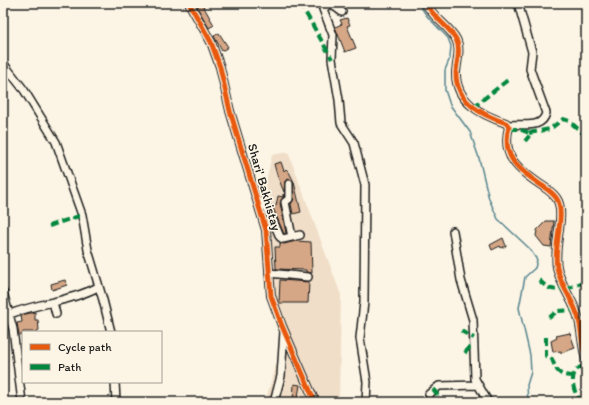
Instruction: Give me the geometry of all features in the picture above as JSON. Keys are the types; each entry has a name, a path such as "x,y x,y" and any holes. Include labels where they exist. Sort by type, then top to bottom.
{"street":[{"name":"Shari' Bakhistay","path":"189,3 216,53 230,111 258,201 269,244 271,296 284,331 315,402"},
{"path":"342,12 330,3 323,9 333,35 332,59 339,100 341,123 354,143 365,185 364,302 360,338 367,382 366,402"},
{"path":"426,3 433,15 456,40 459,56 457,80 465,100 475,109 508,125 537,125 545,118 546,113 530,69 532,52 518,3"},
{"path":"3,63 24,90 56,142 82,215 88,250 111,331"},
{"path":"508,125 506,147 514,163 530,178 549,190 559,202 560,213 556,241 557,269 579,320 586,359"},
{"path":"289,184 289,199 286,202 292,237"},
{"path":"258,201 267,207 280,237 283,239 300,235"},
{"path":"453,231 461,280 473,320 475,379 488,402"},
{"path":"269,273 308,277"},
{"path":"7,310 53,302 87,293 98,287"},
{"path":"3,292 7,310 14,329 22,402"},
{"path":"53,302 56,314"},
{"path":"274,401 281,376 284,331"},
{"path":"115,383 116,402"},
{"path":"429,394 439,386 478,385"}],"shaded area":[{"path":"288,152 341,295 339,402 265,402 286,331 273,293 263,194 272,155"}],"building":[{"path":"202,4 214,25 209,28 197,7"},
{"path":"347,18 350,25 347,26 356,48 345,52 335,27 342,24 340,20"},
{"path":"219,33 228,47 222,51 214,36"},
{"path":"281,162 284,171 286,169 289,172 294,182 301,212 293,214 291,204 294,199 293,181 289,179 285,181 284,192 277,175 274,164"},
{"path":"283,194 284,196 280,203 286,233 284,234 272,206 276,206 278,196 283,197"},
{"path":"546,221 554,221 551,247 544,246 536,236 537,230"},
{"path":"503,238 506,246 501,248 500,246 492,250 490,245"},
{"path":"296,241 311,242 312,273 306,272 306,270 276,269 275,247 280,247 280,243 284,244"},
{"path":"65,280 67,285 52,290 51,284"},
{"path":"280,280 309,282 308,303 279,303"},
{"path":"35,312 35,320 38,320 39,330 22,331 22,335 19,335 17,323 22,322 21,315"},
{"path":"570,333 575,348 561,353 561,351 553,352 551,341 557,338 556,336"},
{"path":"294,384 300,385 297,402 293,401"}],"waterway":[{"path":"418,3 427,16 448,38 451,46 450,58 445,70 445,90 450,105 470,132 479,158 489,199 498,219 529,248 537,260 535,268 525,277 519,308 530,355 531,372 527,385 528,402"}],"marked path":[{"path":"300,3 332,59"},
{"path":"475,109 476,105 509,79"},
{"path":"529,133 550,129 563,119 569,121 586,136"},
{"path":"509,129 519,129 529,133 530,135 525,141"},
{"path":"49,226 82,215"},
{"path":"539,280 551,289 565,287"},
{"path":"566,289 586,281"},
{"path":"549,318 557,311 575,310"},
{"path":"461,331 474,338"},
{"path":"546,337 546,356 552,359 555,367 561,374 574,376"},
{"path":"465,353 469,348 474,346"},
{"path":"583,402 576,393 573,381 576,371 586,366"},
{"path":"433,389 437,394 437,402"}],"cycle path":[{"path":"189,3 211,42 220,67 230,111 266,230 271,296 282,326 315,402"},
{"path":"426,3 456,39 458,51 456,72 460,92 465,99 479,111 506,123 509,127 507,146 513,161 525,173 551,192 558,201 560,208 560,224 556,250 557,267 561,281 577,313 586,359"}]}
